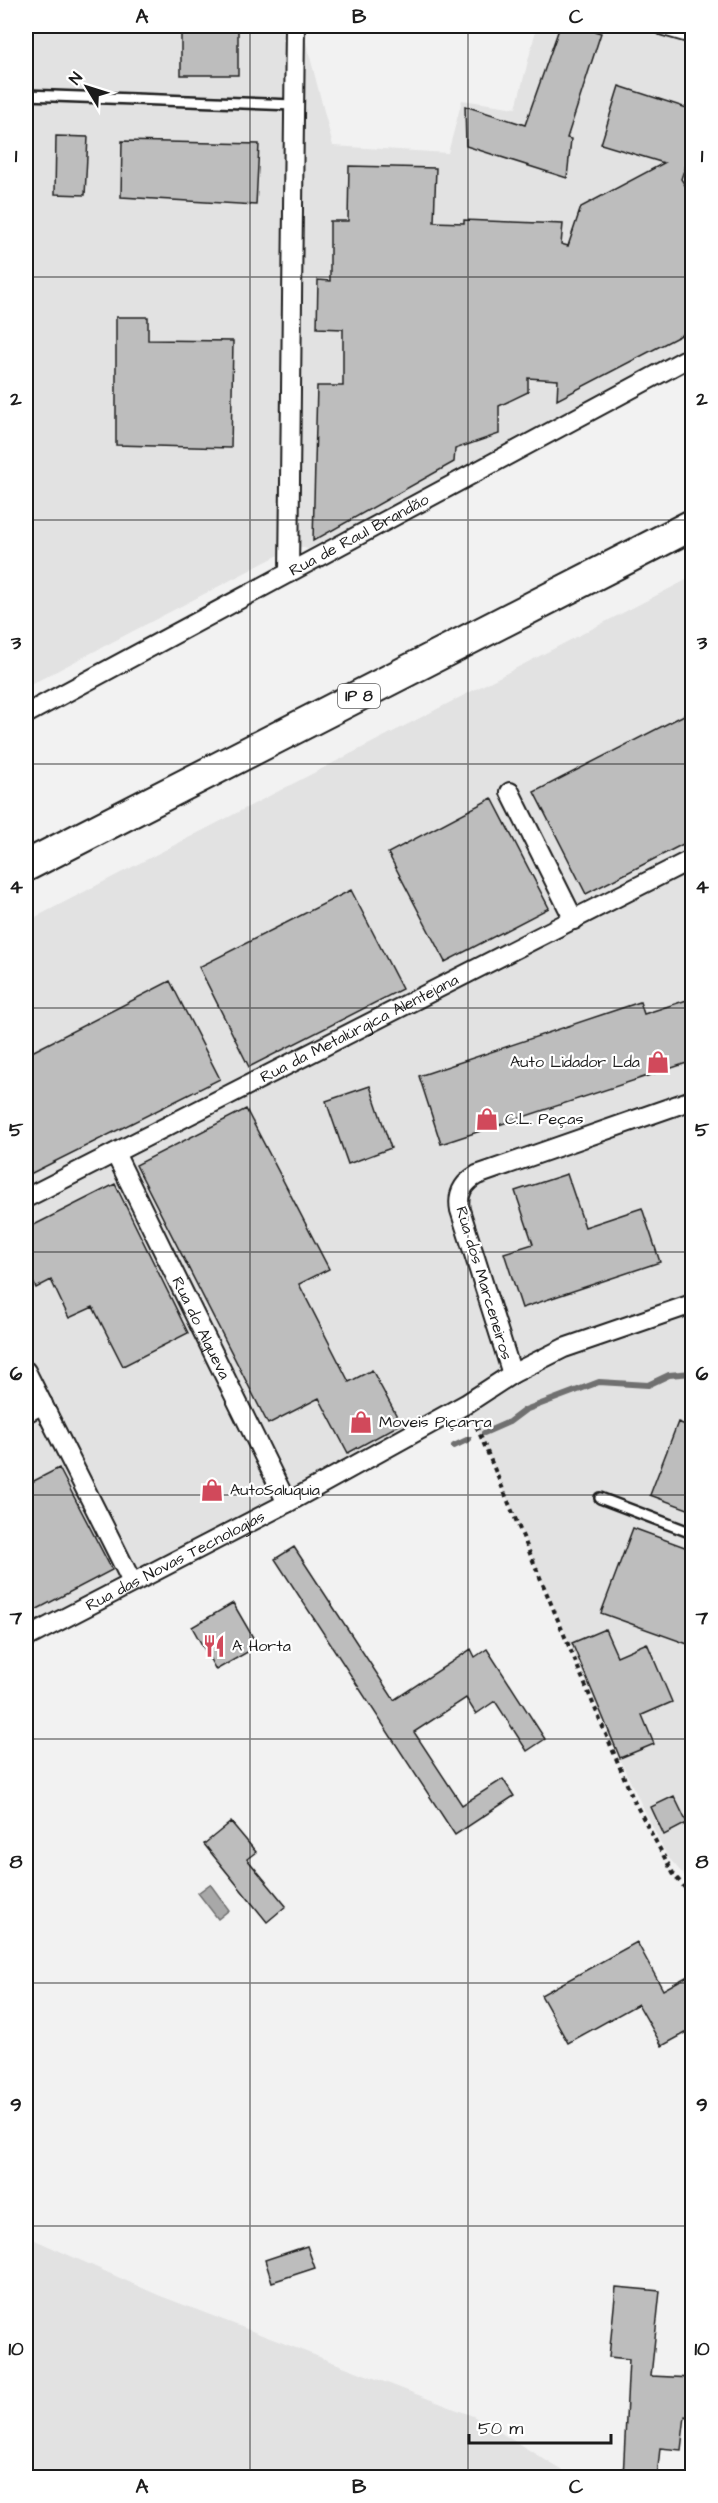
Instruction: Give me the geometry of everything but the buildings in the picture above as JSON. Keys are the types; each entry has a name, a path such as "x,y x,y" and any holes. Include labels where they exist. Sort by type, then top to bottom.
{"main road":[{"name":"IP 8","path":"26,866 693,525"}],"street":[{"path":"289,573 295,26"},
{"path":"664,26 693,34"},
{"name":"Rua de Raul Brandão","path":"26,714 693,356"},
{"path":"510,792 574,920"},
{"name":"Rua da Metalúrgica Alentejana","path":"26,1198 693,859"},
{"name":"Rua dos Marceneiros","path":"512,1374 460,1210 458,1202 464,1185 477,1175 693,1100"},
{"name":"Rua do Alqueva","path":"116,1154 287,1503"},
{"name":"Rua das Novas Tecnologias","path":"26,1638 287,1503 466,1404 512,1374 564,1348 693,1305"},
{"path":"26,1371 132,1582"},
{"path":"26,1413 42,1404"}],"lane":[{"path":"26,95 294,105"},
{"path":"600,1498 693,1533"}],"path":[{"path":"466,1404 634,1801 674,1875 693,1896"}],"shaded area":[{"path":"26,26 302,26 333,146 448,153 462,100 516,108 537,26 692,26 692,352 308,549 296,546 26,687"},
{"path":"692,577 692,1884 667,1856 626,1773 466,1404 26,1638 26,922"},
{"path":"210,1884 229,1910 218,1919 198,1893"},
{"path":"26,2236 158,2295 473,2416 573,2477 26,2477"}],"waterway":[{"path":"484,1433 509,1422 525,1410 599,1382 648,1385 669,1375 692,1373"},
{"path":"454,1446 469,1439"}],"place":[{"name":"Auto Lidador Lda","path":"658,1062"},
{"name":"C.L. Peças","path":"487,1119"},
{"name":"Moveis Piçarra","path":"361,1422"},
{"name":"AutoSaluquia","path":"212,1490"},
{"name":"A Horta","path":"214,1646"}]}
